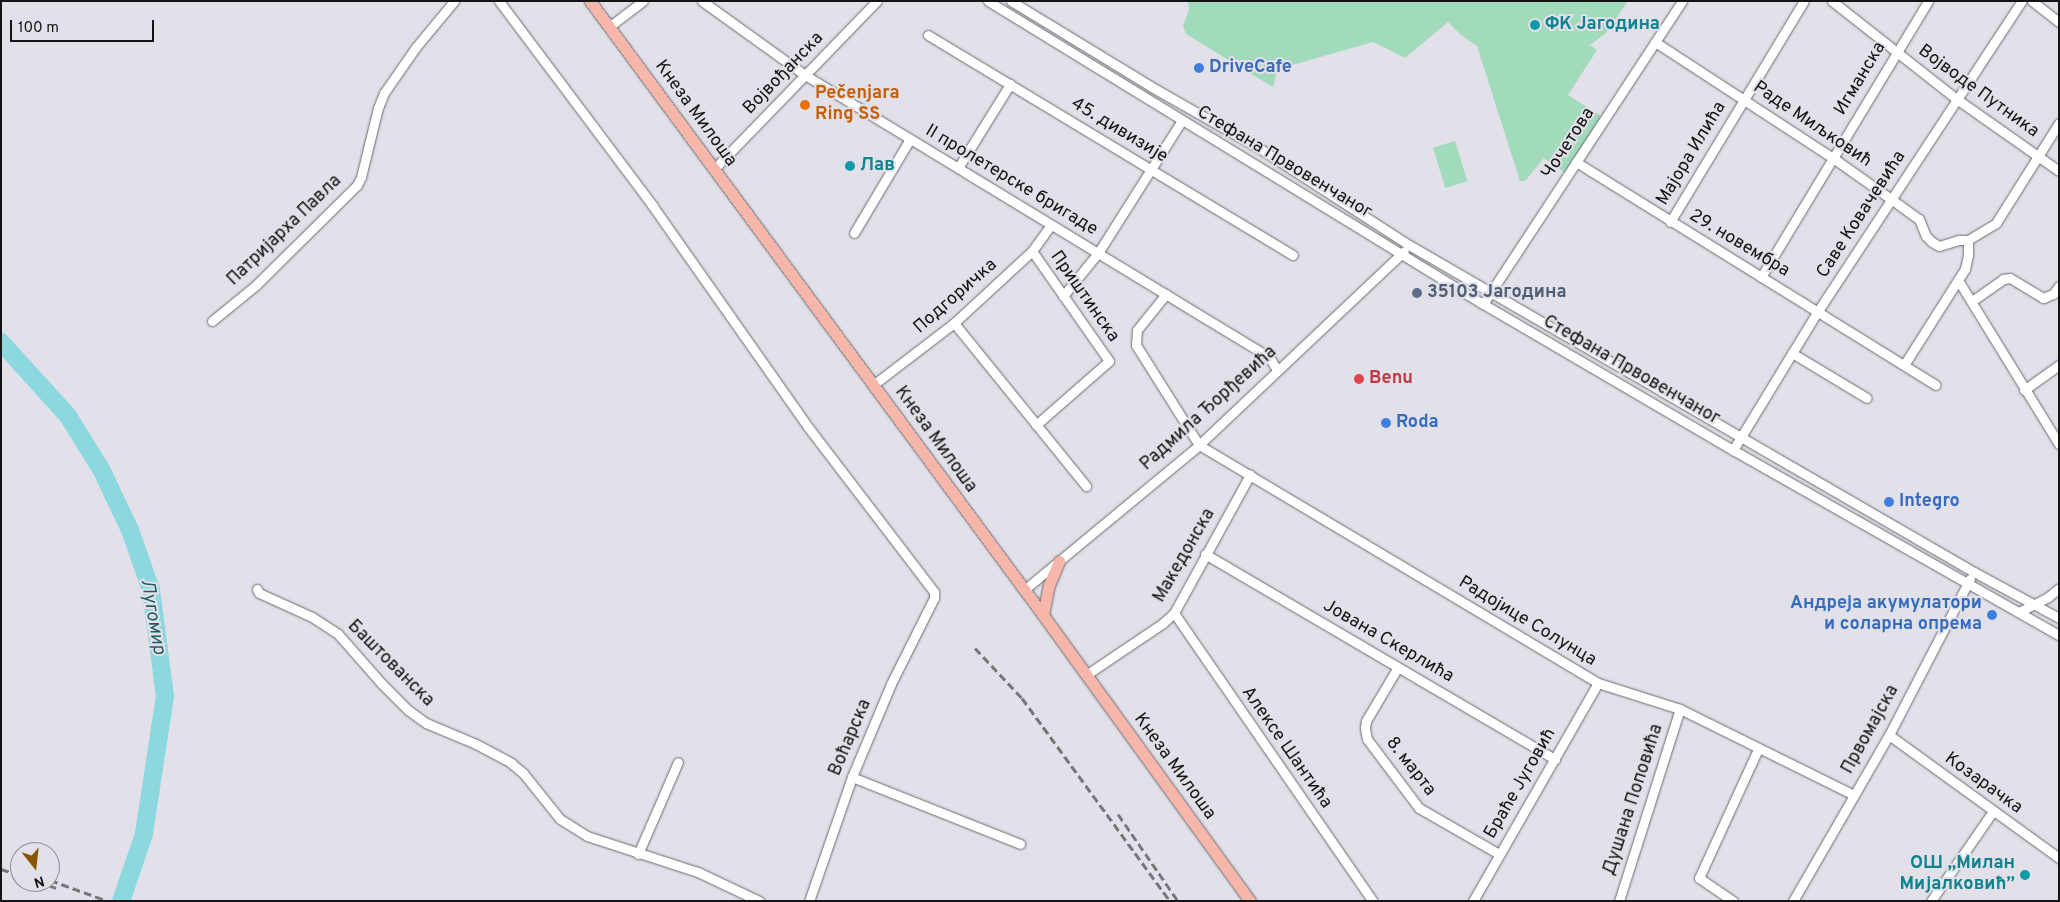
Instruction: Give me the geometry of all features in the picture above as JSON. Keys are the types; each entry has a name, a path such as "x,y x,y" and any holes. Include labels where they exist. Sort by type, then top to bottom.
{"main road":[{"name":"Кнеза Милоша","path":"590,1 1043,615 1250,901"},
{"path":"1043,615 1049,585 1059,561"}],"street":[{"name":"Патријарха Павла","path":"212,321 256,285 357,185 361,177 378,108 384,93 416,47 454,1"},
{"name":"Воћарска","path":"499,1 652,205 808,427 934,592 934,598 891,684 852,776 809,901"},
{"path":"610,26 643,1"},
{"name":"II пролетерске бригаде","path":"702,1 805,75 1269,357 1277,370"},
{"name":"Војвођанска","path":"714,169 877,1"},
{"name":"Стефана Првовенчаног","path":"988,1 1483,304 1733,450 2059,634"},
{"name":"Стефана Првовенчаног","path":"1011,1 1150,86 1259,148 1409,245 1974,572 2059,618"},
{"name":"Чочетова","path":"1483,304 1682,1"},
{"name":"Мајора Илића","path":"1670,222 1804,1"},
{"name":"Војводе Путника","path":"1832,1 1958,100 2038,154 2059,171"},
{"name":"Игманска","path":"1761,277 1928,1"},
{"name":"Саве Ковачевића","path":"1733,450 1818,311 2022,1"},
{"path":"2032,1 2059,22"},
{"name":"45. дивизије","path":"928,35 1294,255"},
{"name":"Раде Миљковић","path":"1655,42 1833,158 1891,199 1918,219 1926,236 1932,242 1939,246 1958,240 1968,240"},
{"path":"958,168 1010,84"},
{"path":"1143,96 1150,86"},
{"path":"1063,296 1098,253 1182,120"},
{"path":"1904,365 1965,269 1968,255 1968,240 1996,223 2059,123"},
{"path":"854,233 910,139"},
{"name":"29. новембра","path":"1576,162 1670,222 1936,385"},
{"name":"Подгоричка","path":"873,385 954,323 1032,252 1052,225"},
{"name":"Радмила Ђорђевића","path":"1024,590 1199,445 1409,245"},
{"name":"Приштинска","path":"1032,252 1110,361 1036,425"},
{"path":"1972,301 2002,279 2010,278 2043,298 2053,294 2059,286"},
{"path":"1958,280 2059,444"},
{"path":"1166,294 1137,330 1136,346 1199,445"},
{"path":"954,323 1086,486"},
{"path":"1792,353 1867,398"},
{"path":"2024,390 2059,365"},
{"name":"Радојице Солунца","path":"1199,445 1598,683 1680,709 1854,795"},
{"name":"Македонска","path":"1086,675 1163,623 1174,613 1250,475"},
{"name":"Јована Скерлића","path":"1205,554 1555,759"},
{"name":"Првомајска","path":"1792,901 1889,736 1974,572"},
{"path":"2019,612 2059,588"},
{"name":"Баштованска","path":"257,589 259,594 312,617 338,634 381,683 408,710 426,723 497,754 517,768 560,819 587,836 698,872 758,901"},
{"name":"Алексе Шантића","path":"1174,613 1373,901"},
{"name":"8. марта","path":"1398,667 1366,721 1367,739 1419,808 1500,854"},
{"name":"Браће Југовић","path":"1473,901 1598,683"},
{"name":"Душана Поповића","path":"1619,901 1680,709"},
{"name":"Козарачка","path":"1889,736 2059,858"},
{"path":"1733,901 1698,878 1758,749"},
{"path":"638,854 678,762"},
{"path":"852,776 1020,844"},
{"path":"1930,901 1992,810"}],"green space":[{"path":"1188,1 1628,1 1606,33 1590,45 1597,50 1568,95 1601,116 1565,173 1544,158 1525,181 1520,181 1477,46 1461,35 1448,22 1405,58 1373,42 1278,69 1273,87 1186,34 1183,26 1189,10"},
{"path":"1455,141 1467,181 1445,188 1433,148"}],"waterway":[{"name":"Лугомир","path":"1,342 68,416 101,469 130,530 151,590 165,696 144,834 121,901"}],"railway":[{"path":"975,648 1022,698 1170,901"},
{"path":"1118,814 1178,901"},
{"path":"1,869 10,872"},
{"path":"60,884 108,901"}],"place":[{"name":"ФК Јагодина","path":"1535,25"},
{"name":"DriveCafe","path":"1199,68"},
{"name":"Pečenjara Ring SS","path":"805,105"},
{"name":"Лав","path":"850,166"},
{"name":"35103 Јагодина","path":"1417,293"},
{"name":"Benu","path":"1359,379"},
{"name":"Roda","path":"1386,423"},
{"name":"Integro","path":"1889,502"},
{"name":"Андреја акумулатори и соларна опрема","path":"1992,615"},
{"name":"ОШ „Милан Мијалковић”","path":"2025,875"}]}
